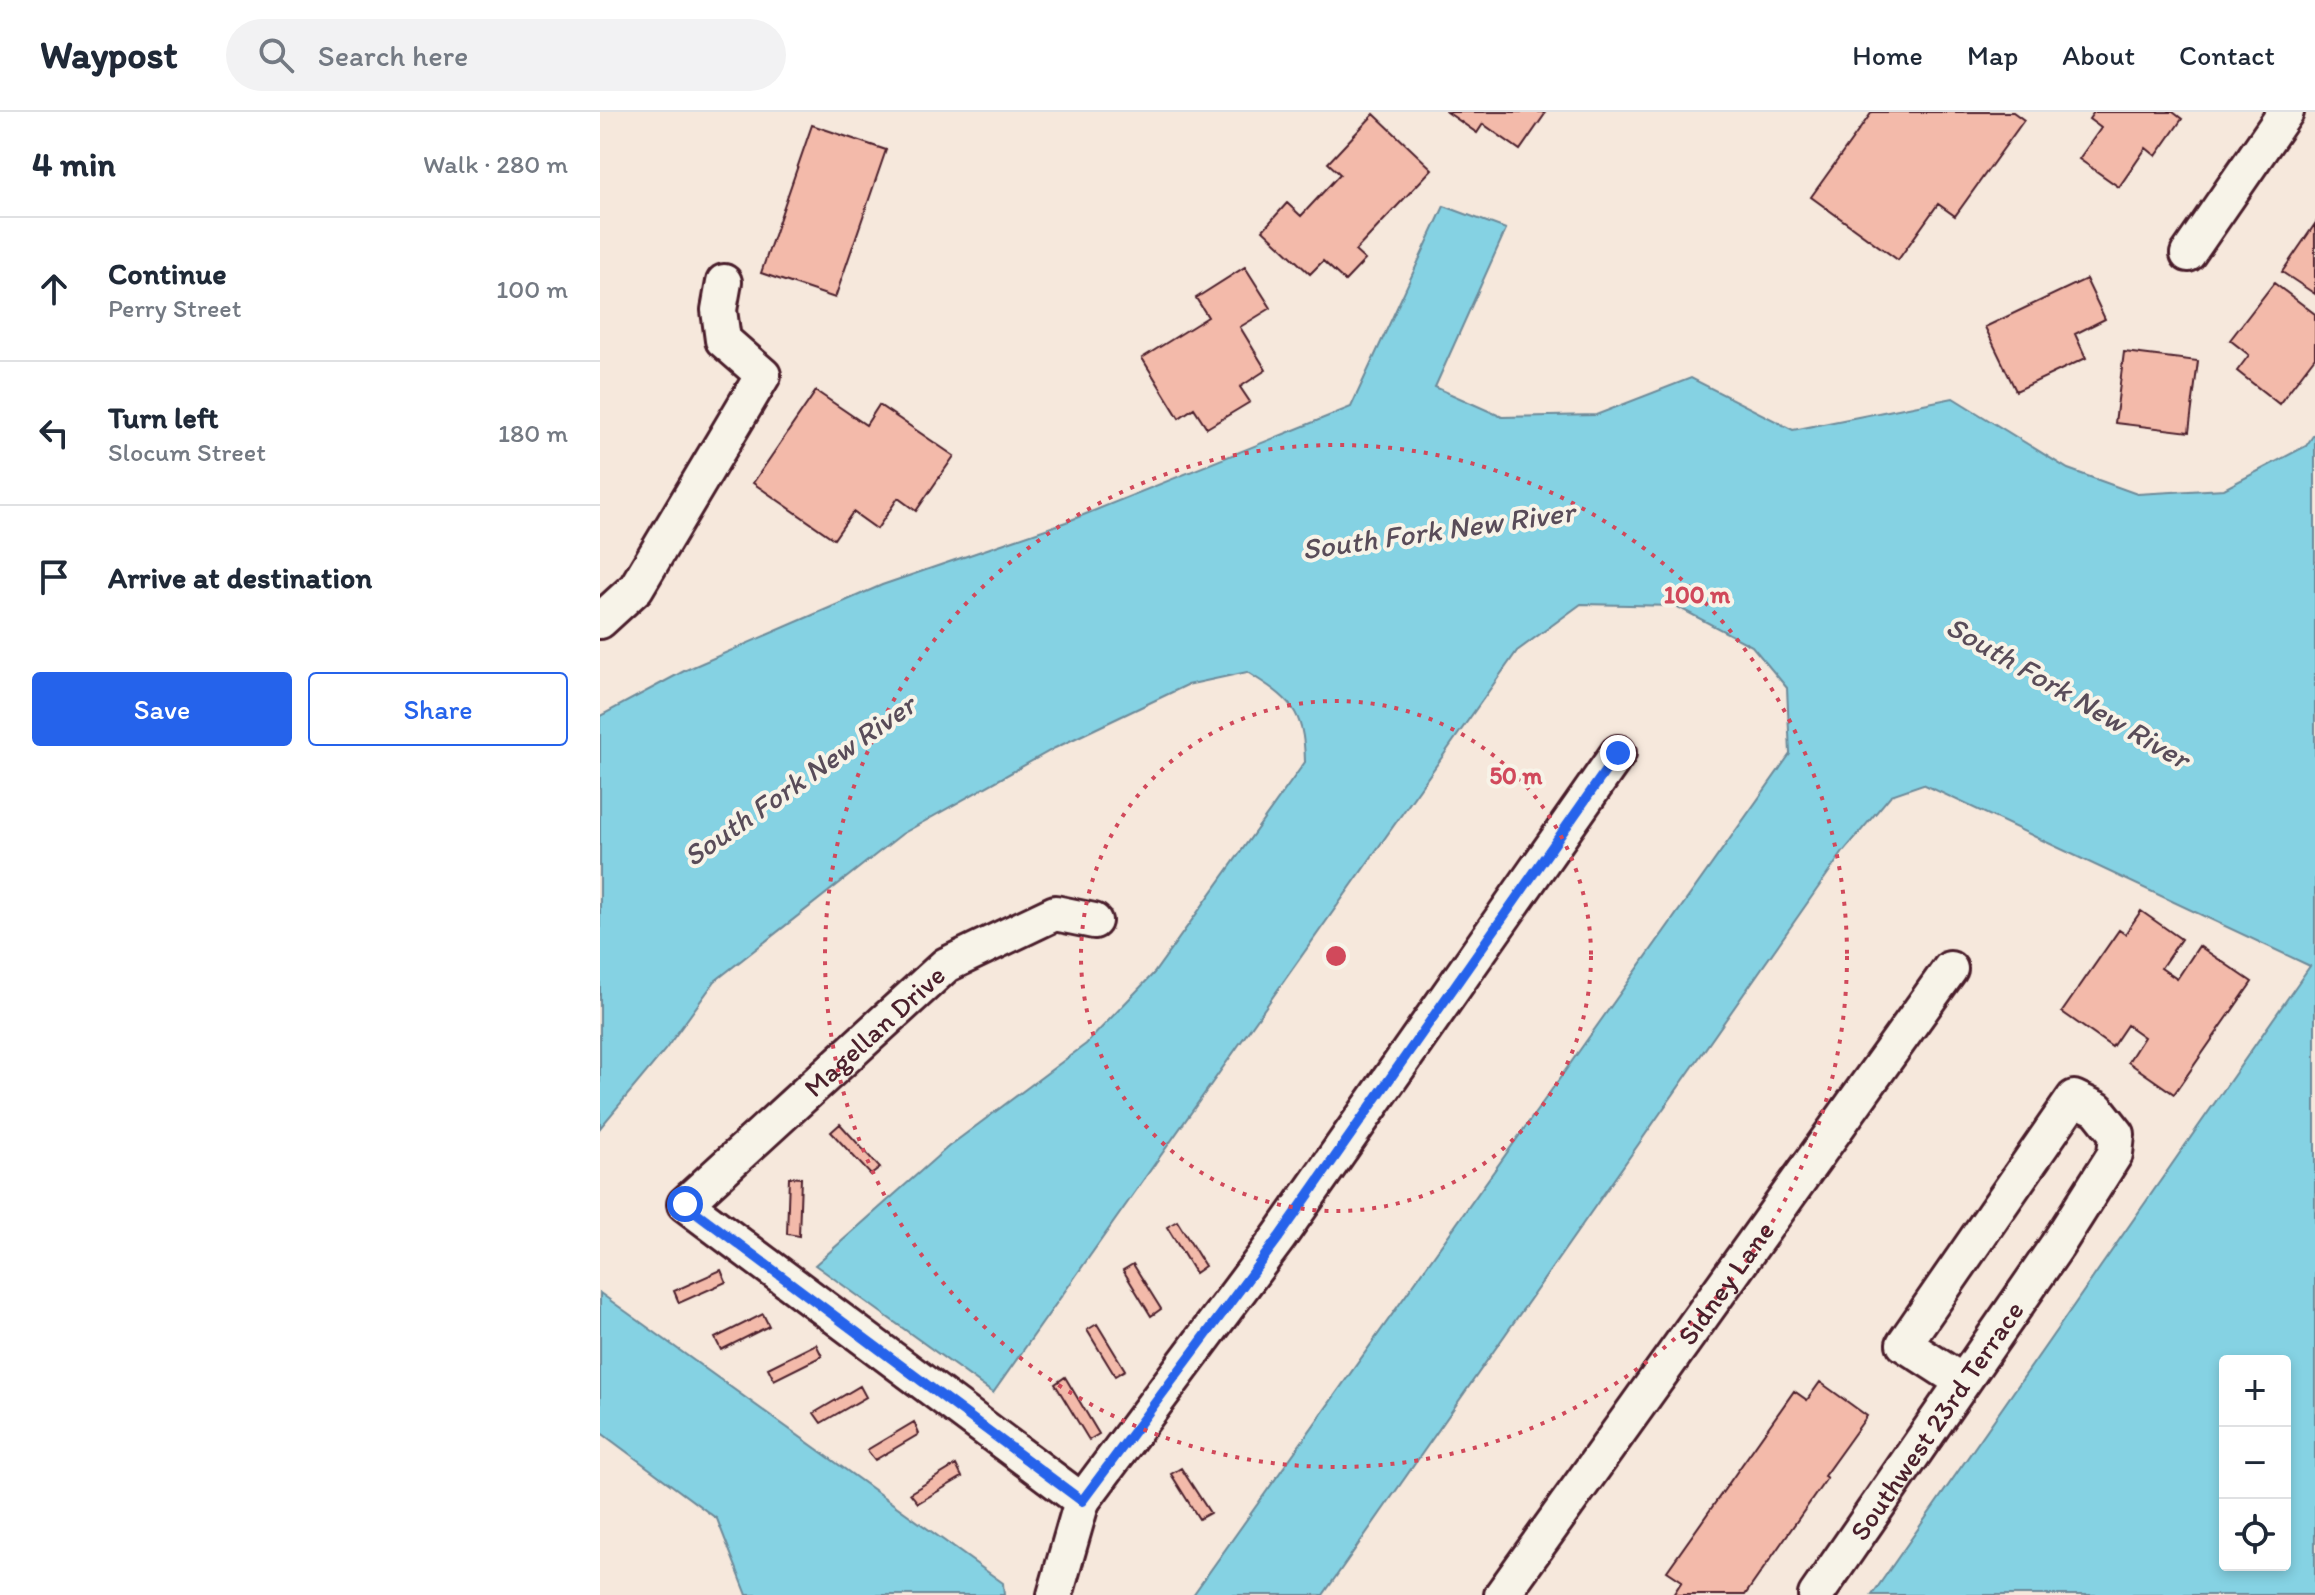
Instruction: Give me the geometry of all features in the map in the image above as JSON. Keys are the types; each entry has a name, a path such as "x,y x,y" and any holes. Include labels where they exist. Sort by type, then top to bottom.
{"street":[{"path":"2188,254 2286,112"},
{"path":"600,621 636,588 763,375 723,340 719,310 724,282"},
{"path":"1055,1595 1082,1501 1279,1237 1618,753"},
{"name":"Magellan Drive","path":"1082,1501 685,1204 946,965 1055,913 1094,921"},
{"name":"Sidney Lane","path":"1502,1595 1950,969"},
{"name":"Southwest 23rd Terrace","path":"1816,1595 1963,1382 2056,1247 2115,1154 2117,1134 2097,1109 2074,1098 1904,1344 1963,1382"}],"water":[{"name":"South Fork New River","path":"1444,206 1506,229 1435,387 1502,417 1596,415 1691,378 1793,430 1953,398 2068,469 2137,494 2224,489 2306,446 2315,433 2315,1595 1872,1595 2310,966 1923,784 1891,795 1843,852 1323,1595 1193,1595 1790,754 1787,688 1752,646 1676,606 1581,604 1517,651 993,1393 815,1265 948,1147 1086,1044 1154,973 1305,762 1298,717 1284,698 1262,681 1247,672 1187,685 1055,748 902,834 715,981 665,1050 600,1128 600,716 686,670 882,585 1066,522 1351,407"},
{"path":"600,1293 1003,1583 1004,1595 747,1595 717,1519 600,1432"}],"building":[{"path":"1447,112 1545,114 1520,150 1483,124 1477,133"},
{"path":"1872,112 2013,112 2024,120 1955,216 1938,204 1898,260 1811,197"},
{"path":"2094,112 2173,112 2182,119 2156,156 2146,148 2119,187 2079,159 2101,128 2089,119"},
{"path":"1374,114 1432,169 1355,251 1365,260 1345,281 1323,261 1310,274 1263,230 1287,203 1301,216 1340,174 1328,163"},
{"path":"812,125 886,150 835,298 761,273"},
{"path":"2315,224 2315,294 2282,272"},
{"path":"1245,267 1271,308 1240,327 1266,370 1240,387 1250,402 1207,428 1194,408 1179,418 1142,358 1208,317 1196,298"},
{"path":"2086,279 2105,319 2075,334 2086,358 2016,391 1985,327"},
{"path":"2274,283 2315,314 2315,357 2279,404 2237,371 2249,355 2230,340"},
{"path":"2124,352 2198,361 2189,432 2115,423"},
{"path":"816,391 866,425 879,405 954,456 916,511 898,498 877,529 853,512 834,539 753,483"},
{"path":"2141,911 2181,939 2161,968 2177,979 2199,946 2252,982 2174,1094 2128,1062 2144,1037 2127,1025 2112,1047 2062,1012 2119,930 2125,934"},
{"path":"840,1124 880,1168 871,1175 831,1132"},
{"path":"789,1177 801,1178 799,1236 787,1234"},
{"path":"1177,1221 1205,1266 1195,1273 1167,1227"},
{"path":"1133,1264 1161,1309 1151,1316 1123,1270"},
{"path":"721,1270 726,1282 679,1303 674,1291"},
{"path":"763,1314 769,1326 721,1350 715,1338"},
{"path":"1097,1324 1125,1370 1115,1376 1087,1330"},
{"path":"816,1344 822,1356 774,1380 768,1368"},
{"path":"1065,1377 1099,1434 1089,1440 1055,1384"},
{"path":"1820,1382 1867,1416 1824,1476 1827,1478 1745,1595 1673,1595 1682,1581 1667,1571 1794,1391 1807,1400"},
{"path":"860,1386 866,1397 821,1423 814,1413"},
{"path":"914,1422 919,1434 875,1460 867,1450"},
{"path":"956,1465 962,1477 918,1503 910,1493"},
{"path":"1181,1468 1210,1513 1199,1519 1171,1474"}],"route":[{"path":"685,1204 1082,1501 1279,1237 1618,753"}]}
